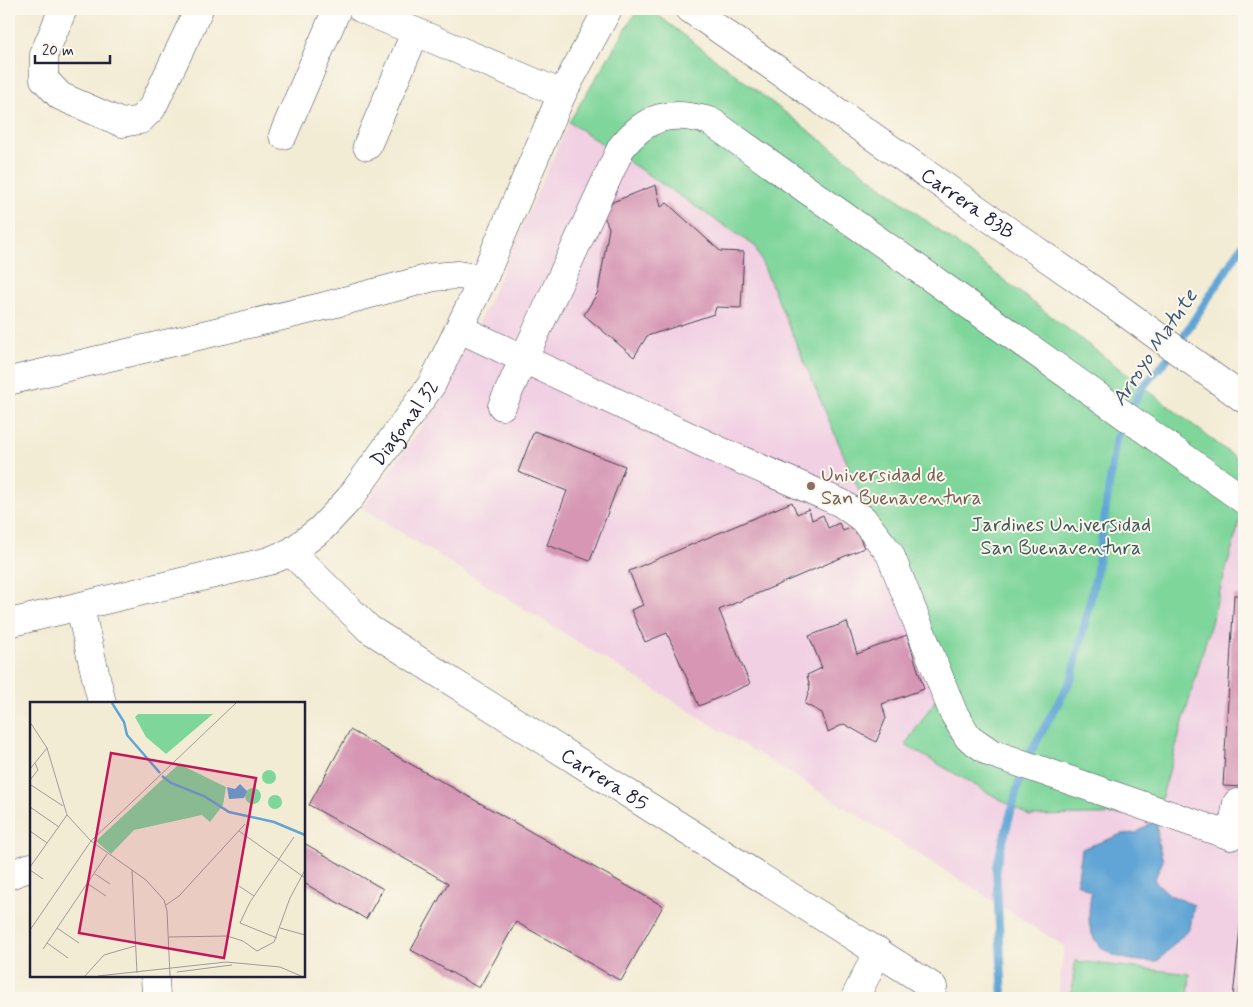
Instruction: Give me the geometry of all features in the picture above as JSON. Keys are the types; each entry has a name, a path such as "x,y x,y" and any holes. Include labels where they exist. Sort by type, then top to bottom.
{"street":[{"path":"63,9 44,54 44,79 60,96 122,124 140,120 152,108 199,9"},
{"path":"282,135 337,9"},
{"path":"362,9 562,94"},
{"name":"Diagonal 32","path":"9,623 80,608 251,566 291,552 322,529 350,498 432,384 483,279 562,94 608,9"},
{"name":"Carrera 83B","path":"690,9 1116,306 1240,396"},
{"path":"367,146 415,33"},
{"path":"502,406 620,148 633,132 658,118 686,115 710,122 1175,449 1244,500"},
{"path":"9,381 325,306 434,277 458,275 483,279"},
{"path":"460,329 718,450 841,503 863,519 890,554 953,712 968,737 991,753 1231,836 1237,803 1244,804"},
{"name":"Carrera 85","path":"291,552 369,629 933,987"},
{"path":"80,608 102,702"},
{"path":"9,875 30,867"},
{"path":"855,998 878,951"},
{"path":"155,977 156,998"}],"shaded area":[{"name":"Universidad de San Buenaventura","path":"638,9 650,9 1244,464 1244,998 1058,998 1064,946 862,818 362,508 435,409 487,305 569,122"}],"green space":[{"name":"Jardines Universidad San Buenaventura","path":"638,9 650,9 1244,464 1244,506 1157,814 1029,816 905,745 943,689 755,246 569,122"},
{"path":"1075,961 1190,974 1188,998 1071,998"}],"water":[{"path":"1157,819 1158,842 1163,861 1154,880 1170,895 1194,905 1190,928 1157,962 1137,961 1118,957 1102,948 1095,940 1091,931 1089,917 1091,892 1077,883 1082,849 1122,834 1136,833"}],"building":[{"path":"656,185 661,207 667,203 720,251 744,252 741,308 716,307 714,314 647,336 634,357 584,315 598,292 609,228 600,207"},
{"path":"534,431 625,466 590,561 547,545 567,491 518,472"},
{"path":"792,502 797,514 809,509 812,520 823,515 828,528 839,523 843,531 855,526 864,548 719,610 750,684 699,706 667,633 645,642 631,610 643,605 629,571"},
{"path":"1234,595 1244,595 1244,787 1223,786"},
{"path":"847,622 857,654 907,635 924,689 882,704 886,718 876,742 844,724 828,732 822,713 805,704 810,688 807,675 822,668 809,636"},
{"path":"350,730 663,906 621,981 516,922 479,988 411,950 448,883 309,805"},
{"path":"305,844 383,889 366,919 305,884"},
{"path":"1243,898 1244,998 1233,998"}],"waterway":[{"name":"Arroyo Matute","path":"1003,998 996,867 1024,764 1072,678 1096,576 1116,438 1142,388 1173,352 1244,243"}],"place":[{"name":"Universidad de San Buenaventura","path":"811,486"}]}
